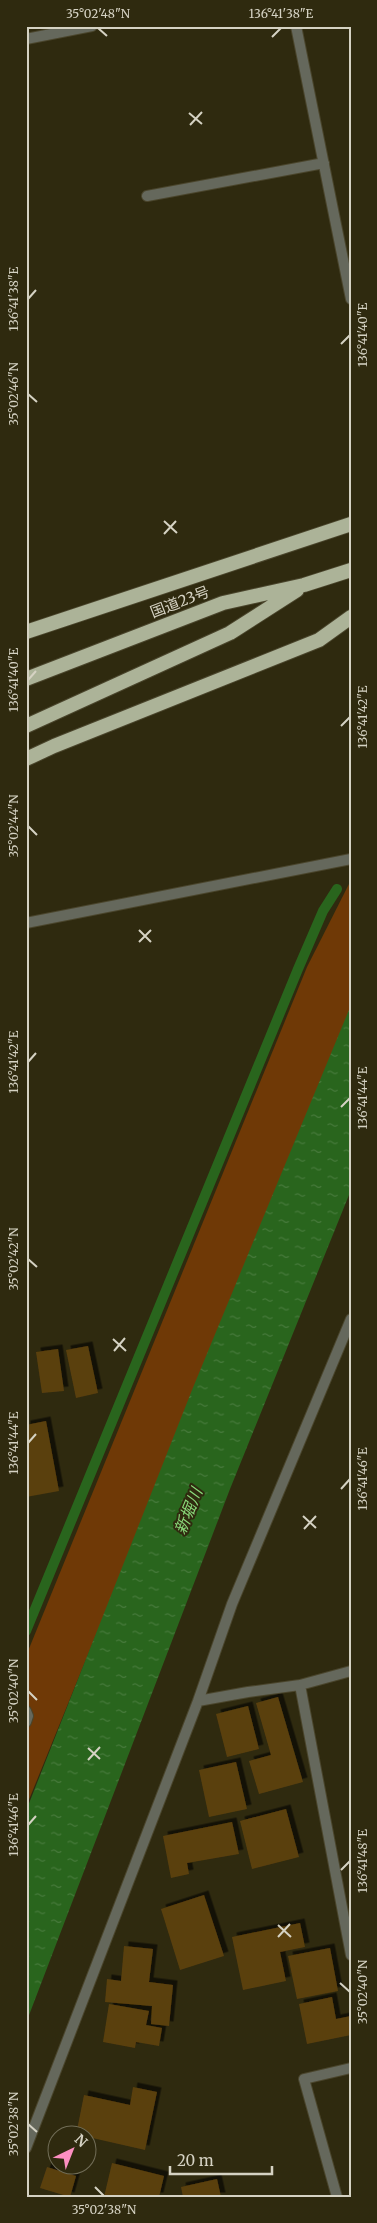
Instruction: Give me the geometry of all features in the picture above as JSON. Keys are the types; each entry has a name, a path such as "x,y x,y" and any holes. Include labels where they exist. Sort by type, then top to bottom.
{"highway":[{"name":"国道23号","path":"26,632 351,524"},
{"name":"国道23号","path":"26,679 223,603 304,585 351,570"},
{"path":"26,726 230,633 304,585"},
{"path":"26,760 54,746 319,640 351,617"}],"street":[{"path":"26,39 92,26"},
{"path":"296,26 351,299"},
{"path":"147,196 324,163"},
{"path":"26,924 351,859"},
{"path":"26,2148 198,1701 232,1604 351,1318"},
{"path":"198,1701 300,1685 351,1671"},
{"path":"300,1685 351,1955"},
{"path":"26,1711 28,1716 26,1722"},
{"path":"337,2197 304,2079 351,2068"}],"shaded area":[{"path":"351,880 351,1008 26,1807 26,1656 307,967"}],"water":[{"name":"新堀川","path":"351,1005 351,1190 230,1489 26,2023 26,1811 192,1390"}],"building":[{"path":"88,1346 98,1393 76,1398 66,1350"},
{"path":"58,1349 64,1391 42,1393 36,1352"},
{"path":"46,1421 59,1491 26,1497 26,1425"},
{"path":"278,1697 303,1782 259,1794 249,1761 271,1755 256,1703"},
{"path":"248,1706 259,1749 227,1757 216,1714"},
{"path":"236,1762 247,1809 209,1817 199,1770"},
{"path":"286,1809 299,1857 252,1869 240,1821"},
{"path":"232,1822 239,1854 187,1863 189,1874 171,1878 163,1836"},
{"path":"204,1895 224,1956 180,1970 161,1909"},
{"path":"300,1923 305,1947 280,1952 286,1981 243,1990 232,1937"},
{"path":"124,1946 153,1949 149,1982 173,1985 169,2026 151,2024 152,2006 105,2002 107,1979 121,1981"},
{"path":"330,1948 338,1991 297,1999 288,1956"},
{"path":"332,1997 336,2019 351,2016 351,2035 307,2044 299,2004"},
{"path":"109,2004 149,2011 146,2025 162,2028 159,2046 136,2042 135,2048 103,2042"},
{"path":"133,2087 157,2092 145,2150 98,2139 98,2126 78,2126 84,2095 130,2105"},
{"path":"112,2163 164,2176 159,2197 104,2197"},
{"path":"47,2167 48,2176 76,2176 70,2197 40,2188"},
{"path":"217,2179 221,2197 183,2197 181,2187"}],"waterway":[{"path":"26,1631 298,969 323,911 337,889"}]}
